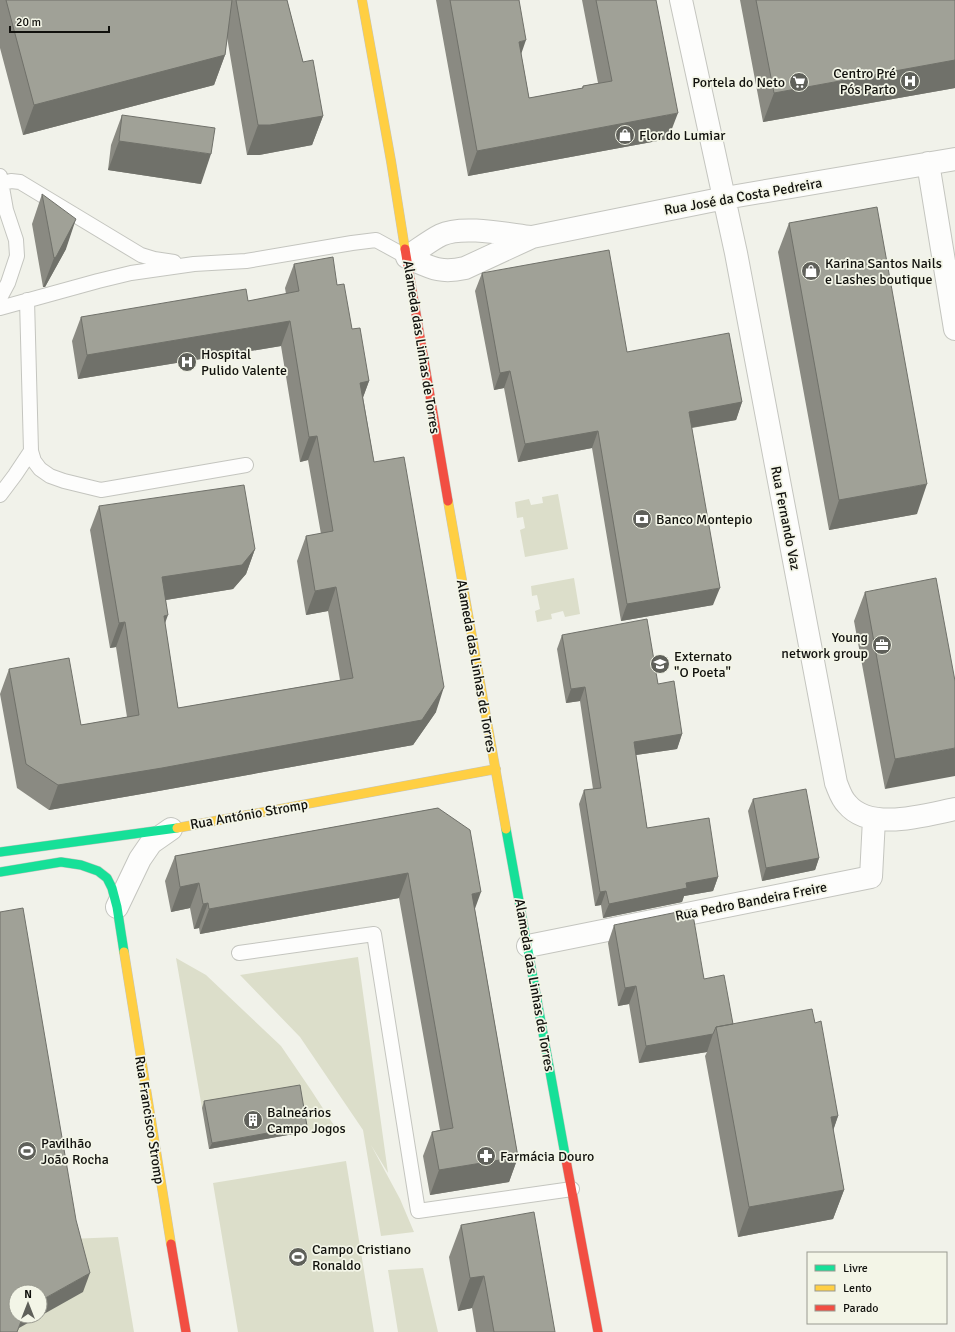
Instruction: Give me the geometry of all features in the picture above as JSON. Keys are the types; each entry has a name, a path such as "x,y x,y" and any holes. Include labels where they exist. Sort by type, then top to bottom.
{"main road":[{"name":"Alameda das Linhas de Torres","path":"362,0 391,161 456,546 598,1332"},
{"name":"Rua António Stromp","path":"0,856 172,828 496,769"},
{"name":"Rua Francisco Stromp","path":"0,856 82,865 98,871 107,878 112,888 117,907 159,1174 186,1332"}],"street":[{"name":"Rua Fernando Vaz","path":"681,0 725,198 836,782 841,796 847,806 858,813 874,819"},
{"name":"Rua José da Costa Pedreira","path":"407,258 433,269 457,270 465,268 532,237 725,198 955,158"},
{"path":"928,163 955,329"},
{"name":"Rua José da Costa Pedreira","path":"407,258 431,240 442,234 452,232 472,231 532,237"},
{"path":"874,819 892,820 955,809"},
{"name":"Rua Pedro Bandeira Freire","path":"528,946 871,877 874,819"},
{"path":"117,907 140,859 151,843 172,828"}],"lane":[{"path":"0,298 8,283 17,256 16,240 6,210 0,181 20,182 142,255 154,259 194,264"},
{"path":"0,308 131,273 194,264 246,261 376,240 407,258"},
{"path":"27,300 31,451 34,461 40,469 50,476 64,481 101,490 246,465"},
{"path":"0,495 31,451"},
{"path":"239,953 374,934 418,1211 572,1189"}],"green space":[{"path":"558,494 568,549 525,557 520,530 525,528 523,517 517,518 515,502 529,499 531,505 543,503 542,497"},
{"path":"574,578 580,614 565,617 563,611 551,614 552,619 537,622 535,611 540,609 537,595 532,596 531,586"},
{"path":"358,957 388,1173 371,1145 400,1199 414,1232 381,1236 363,1130 300,1037 240,975"},
{"path":"176,958 206,975 281,1046 335,1127 305,1132 297,1091 202,1108"},
{"name":"Campo Cristiano Ronaldo","path":"346,1161 374,1332 238,1332 213,1183"},
{"path":"118,1237 134,1332 0,1332 0,1283 69,1239"},
{"path":"423,1268 438,1332 398,1332 388,1270"}],"building":[{"path":"6,0 232,0 225,55 34,105"},
{"path":"236,0 287,0 303,62 313,60 323,116 270,125 258,125"},
{"path":"450,0 519,0 526,40 519,42 529,98 612,81 596,0 656,0 678,113 477,151"},
{"path":"756,0 955,0 955,60 774,93"},
{"path":"122,115 215,128 211,154 119,141"},
{"path":"42,194 76,219 56,257 54,258"},
{"path":"877,207 927,484 839,500 789,223"},
{"path":"609,250 627,352 729,333 742,402 689,412 720,588 627,604 598,431 525,444 510,371 500,373 482,273"},
{"path":"333,257 337,285 344,284 352,329 360,328 369,381 360,383 374,462 404,457 444,687 422,720 162,768 58,785 26,764 9,669 69,658 81,725 139,715 125,622 119,623 99,506 244,485 255,549 242,565 162,577 168,615 164,616 178,708 353,678 336,587 315,591 306,536 333,531 317,436 309,437 290,321 87,355 81,317 246,289 248,301 299,291 294,264"},
{"path":"936,578 955,681 955,748 895,759 865,592"},
{"path":"647,619 658,684 674,681 682,734 634,742 647,828 709,818 718,877 686,883 687,888 609,904 606,891 600,892 584,790 601,788 585,687 571,689 562,635"},
{"path":"806,789 819,858 766,868 753,799"},
{"path":"438,808 470,830 481,892 472,894 518,1157 439,1170 432,1132 453,1128 408,873 209,909 208,903 203,904 199,883 180,887 175,856"},
{"name":"Pavilhão João Rocha","path":"23,908 76,1220 90,1273 48,1297 48,1284 8,1284 8,1324 20,1324 17,1332 0,1332 0,912"},
{"path":"692,909 704,979 724,975 733,1024 716,1027 713,1034 646,1046 636,986 625,988 614,925"},
{"path":"812,1009 815,1023 821,1021 838,1116 831,1117 844,1190 749,1207 716,1027"},
{"name":"Balneários Campo Jogos","path":"300,1085 307,1126 212,1143 204,1101"},
{"path":"534,1212 555,1332 494,1332 484,1276 470,1278 461,1225"}],"traffic: fast":[{"path":"0,852 177,828"},
{"path":"506,829 566,1160"},
{"path":"0,872 61,862 81,865 98,871 107,878 112,888 117,907 124,952"}],"traffic: slow":[{"path":"362,0 405,249"},
{"path":"448,501 506,829"},
{"path":"177,828 496,769"},
{"path":"124,952 171,1244"}],"traffic: jam":[{"path":"405,249 448,501"},
{"path":"566,1160 598,1332"},
{"path":"171,1244 186,1332"}],"place":[{"name":"Centro Pré Pós Parto","path":"910,81"},
{"name":"Portela do Neto","path":"799,82"},
{"name":"Flor do Lumiar","path":"625,135"},
{"name":"Karina Santos Nails e Lashes boutique","path":"811,271"},
{"name":"Hospital Pulido Valente","path":"187,362"},
{"name":"Banco Montepio","path":"642,519"},
{"name":"Young network group","path":"882,645"},
{"name":"Externato \"O Poeta\"","path":"660,664"},
{"name":"Balneários Campo Jogos","path":"253,1120"},
{"name":"Pavilhão João Rocha","path":"27,1151"},
{"name":"Farmácia Douro","path":"486,1156"},
{"name":"Campo Cristiano Ronaldo","path":"298,1257"}]}
